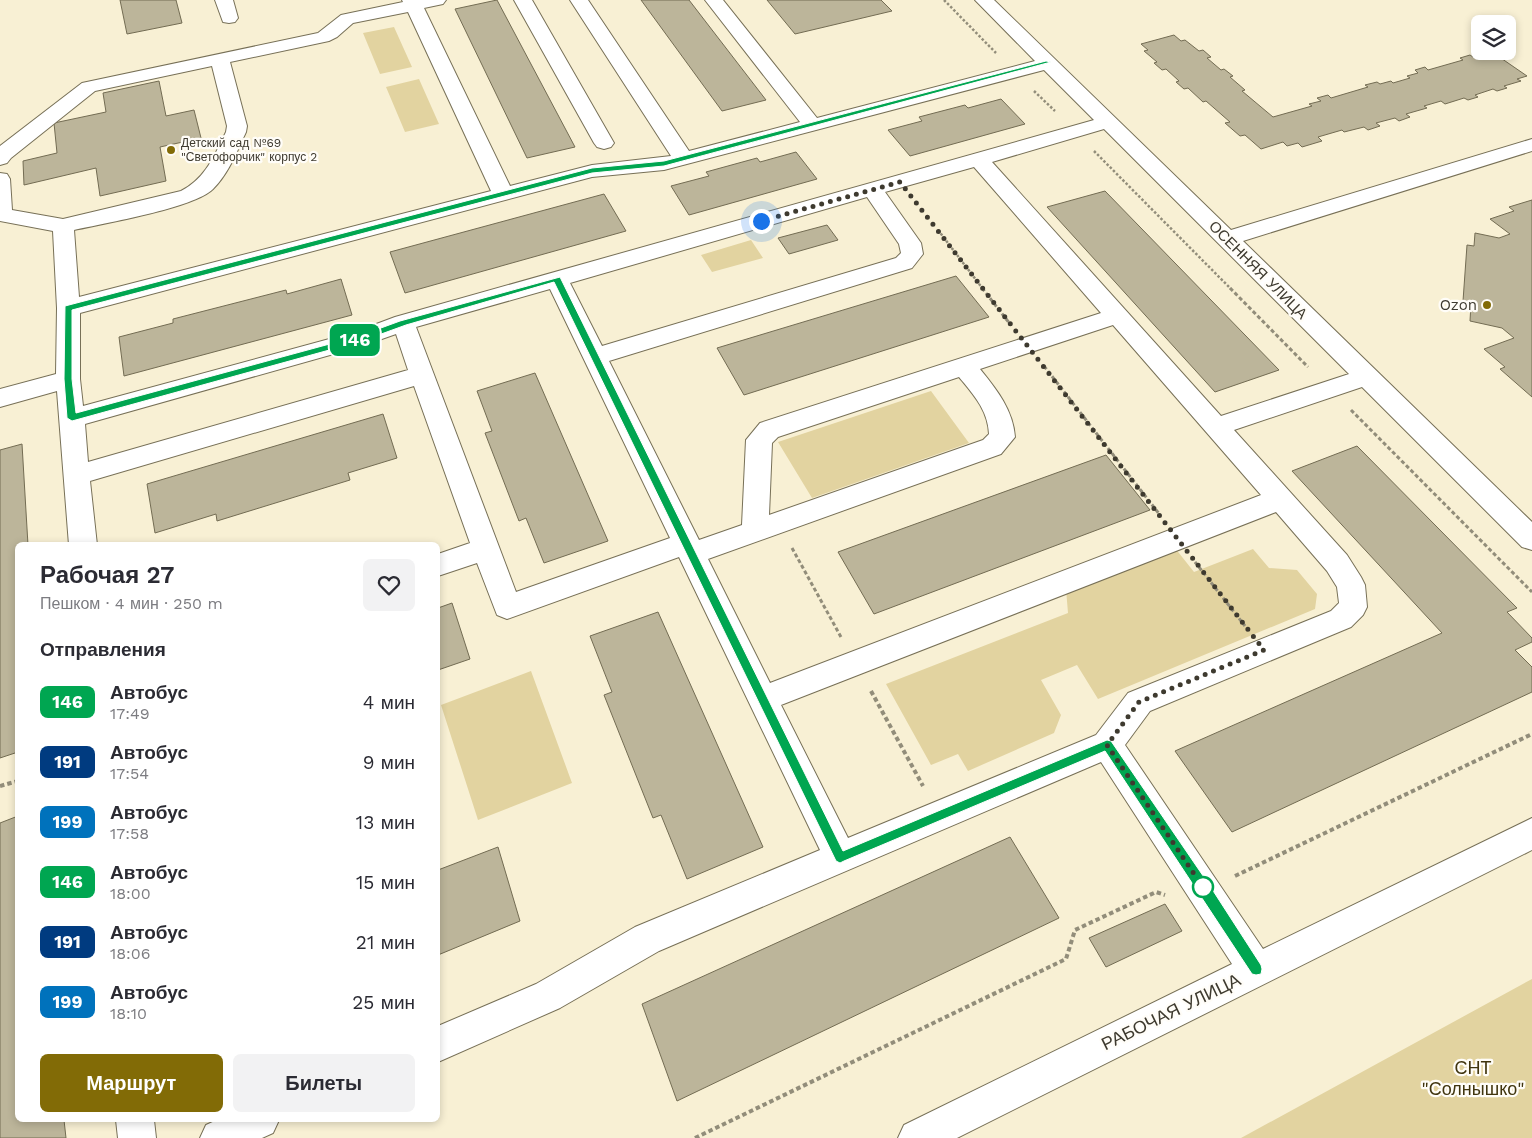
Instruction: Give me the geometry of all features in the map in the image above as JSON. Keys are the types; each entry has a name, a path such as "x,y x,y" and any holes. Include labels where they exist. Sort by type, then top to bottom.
{"street":[{"path":"224,0 229,18"},
{"path":"0,160 3,154 89,86 324,37 330,35 337,25 347,19 412,2 437,0"},
{"path":"523,0 604,143"},
{"path":"579,0 683,158"},
{"path":"714,0 812,124"},
{"name":"ОСЕННЯЯ УЛИЦА","path":"984,0 1532,539"},
{"path":"412,2 503,194"},
{"path":"0,178 0,212 5,216 63,226 188,196 206,186 212,179 236,132 237,126 220,59"},
{"path":"68,308 592,171 664,164 1048,62"},
{"path":"72,418 362,338 403,323 1108,122"},
{"path":"1227,239 1532,145"},
{"path":"440,1043 548,996 647,939 1107,745 1139,702 1341,619 1353,607 1351,585 1337,563 978,159"},
{"path":"595,357 904,263 912,254 910,243 872,189"},
{"path":"63,226 68,308 68,379 83,542"},
{"path":"557,279 840,858"},
{"path":"755,530 759,440 768,430 1116,316"},
{"path":"403,323 507,607 688,548 755,530 992,447 1002,437 1002,425 997,409 964,366"},
{"path":"77,475 422,374"},
{"path":"1216,427 1366,377"},
{"path":"0,398 68,379"},
{"path":"763,699 1280,499"},
{"path":"440,564 485,549"},
{"path":"1107,745 1256,969"},
{"name":"РАБОЧАЯ УЛИЦА","path":"917,1138 1532,832"},
{"path":"135,1122 137,1138"},
{"path":"219,1138 255,1122"}],"path":[{"path":"944,0 1532,592"},
{"path":"936,228 1264,650"},
{"path":"695,1138 1066,959 1075,930 1156,892 1183,900 1532,734"},
{"path":"0,786 15,782"}],"green space":[{"path":"394,27 412,67 380,74 363,33"},
{"path":"419,79 439,124 405,132 386,87"},
{"path":"751,240 763,258 712,272 701,255"},
{"path":"931,391 969,443 812,498 778,442"},
{"path":"1175,548 1194,572 1253,549 1269,568 1297,570 1317,594 1315,609 1098,699 1077,665 1041,680 1061,715 1054,733 968,771 958,754 931,765 886,684 1068,613 1066,589"},
{"path":"531,671 572,783 478,820 441,705"},
{"name":"СНТ \"Солнышко\"","path":"1532,979 1532,1138 1241,1138"}],"building":[{"path":"120,0 176,0 182,23 127,34"},
{"path":"497,0 575,147 527,158 455,9"},
{"path":"641,0 689,0 766,100 722,111"},
{"path":"767,0 881,0 892,11 795,34"},
{"path":"1174,35 1181,41 1185,40 1199,51 1203,50 1211,57 1207,58 1221,70 1224,69 1233,76 1230,77 1245,90 1242,91 1273,117 1312,106 1309,104 1321,101 1317,98 1328,95 1331,98 1368,87 1365,85 1377,82 1380,84 1391,81 1393,83 1410,78 1407,76 1418,73 1415,70 1425,67 1428,70 1463,60 1460,58 1470,55 1471,60 1504,60 1527,76 1517,79 1521,81 1504,86 1507,88 1497,91 1493,89 1475,95 1478,97 1468,100 1464,98 1445,104 1441,101 1424,106 1427,108 1406,114 1410,117 1399,121 1395,118 1376,123 1380,126 1368,130 1364,127 1344,132 1342,130 1318,137 1322,141 1302,147 1298,143 1287,146 1283,142 1261,149 1245,135 1240,136 1225,123 1230,122 1206,101 1203,102 1188,88 1184,89 1176,82 1179,81 1166,69 1162,70 1154,63 1157,62 1144,51 1148,50 1141,44"},
{"path":"159,81 166,116 194,110 201,138 160,147 166,181 100,196 96,168 24,185 23,161 57,153 54,123 106,112 103,93"},
{"path":"1001,99 1025,124 910,156 888,130 922,121 919,117 965,105 968,108"},
{"path":"796,152 817,179 689,215 671,186 709,176 706,172 757,158 760,162"},
{"path":"1105,191 1279,370 1215,392 1047,207"},
{"path":"604,194 626,231 405,293 390,252"},
{"path":"1532,200 1532,397 1500,369 1505,367 1484,349 1514,338 1502,328 1470,321 1471,303 1463,301 1467,245 1474,246 1475,233 1499,238 1510,234 1490,219 1514,211 1509,207"},
{"path":"827,225 838,240 789,254 778,238"},
{"path":"956,276 989,317 744,395 717,348"},
{"path":"341,279 352,315 124,376 119,337 173,323 173,319 286,290 287,294"},
{"path":"535,373 608,541 544,563 526,518 519,521 485,433 492,431 477,391"},
{"path":"383,414 397,458 348,473 350,480 217,521 216,514 155,533 147,484"},
{"path":"22,444 28,542 15,542 15,753 0,758 0,450"},
{"path":"1357,446 1517,608 1507,612 1532,638 1532,642 1515,650 1532,667 1532,692 1232,832 1175,751 1442,633 1292,471"},
{"path":"1106,455 1150,510 874,614 838,552"},
{"path":"452,603 470,659 440,669 440,607"},
{"path":"658,612 763,847 687,879 661,815 653,818 604,695 612,692 590,636"},
{"path":"15,817 15,1122 64,1122 66,1138 0,1138 0,823"},
{"path":"1010,837 1059,918 677,1101 642,1004"},
{"path":"498,847 520,921 440,954 440,869"},
{"path":"1165,904 1182,931 1106,967 1089,938"}],"bus line":[{"name":"146","path":"1048,62 664,164 592,171 68,308 68,379 72,418 362,338 403,323 557,279 840,858 1107,745 1256,969"}],"place":[{"name":"Детский сад №69 \"Светофорчик\" корпус 2","path":"171,150"},
{"name":"Ozon","path":"1487,305"}],"route":[{"path":"761,221 900,182 1264,650 1139,702 1107,745 1205,890 1203,887"}]}
